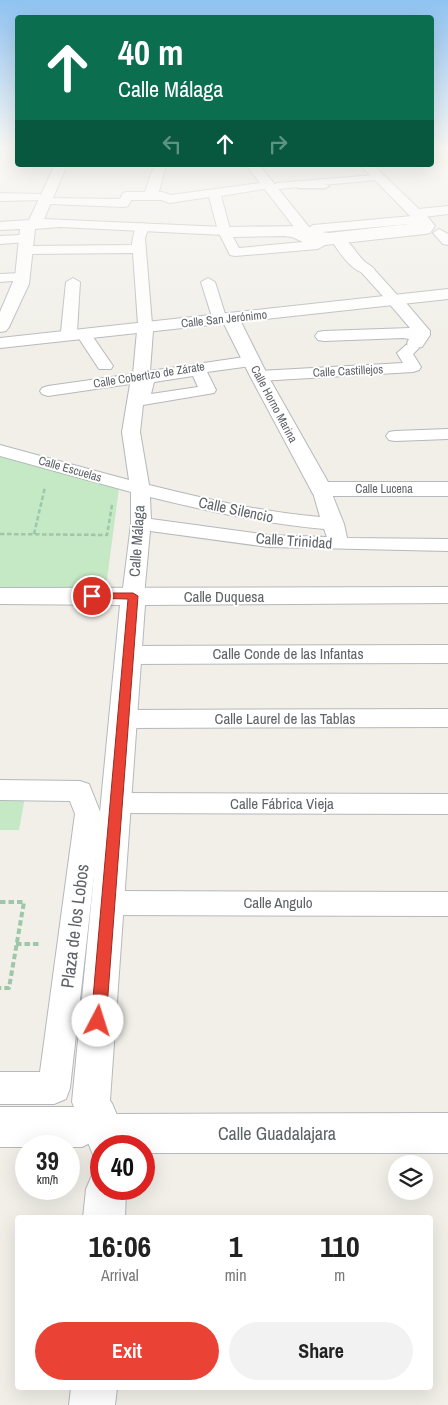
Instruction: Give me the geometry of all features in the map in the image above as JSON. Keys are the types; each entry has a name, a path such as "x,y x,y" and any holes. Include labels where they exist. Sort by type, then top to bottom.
{"street":[{"path":"0,327 18,295 23,276 25,239 38,214"},
{"path":"0,240 28,235 70,223 224,232 284,232 295,234 318,245 235,252 224,232 225,229 220,214"},
{"path":"224,232 308,230 412,220 417,226 412,229 328,238 318,236 308,230 293,214"},
{"path":"416,214 437,235"},
{"path":"0,226 71,251 139,249"},
{"name":"Calle Málaga","path":"117,803 140,524 140,489 131,432 136,390 140,377 145,328 139,249 139,238 143,227"},
{"path":"308,230 311,237 331,241 437,235"},
{"path":"324,336 402,332 416,341 422,331 367,270 331,241"},
{"path":"0,278 20,276"},
{"path":"69,332 73,282"},
{"path":"208,282 224,317"},
{"name":"Calle San Jerónimo","path":"0,343 448,294"},
{"name":"Calle Horno Marina","path":"224,317 255,368 320,489"},
{"path":"86,337 105,366"},
{"name":"Calle Castillejos","path":"255,368 413,367 405,353 416,341"},
{"name":"Calle Cobertizo de Zárate","path":"48,391 140,377 255,368"},
{"path":"395,436 448,434"},
{"name":"Calle Escuelas","path":"0,450 140,489"},
{"name":"Calle Silencio","path":"140,489 284,520 334,524"},
{"path":"320,489 334,524 339,544"},
{"name":"Calle Lucena","path":"320,489 448,489"},
{"name":"Calle Trinidad","path":"140,524 268,541 448,545"},
{"name":"Calle Duquesa","path":"0,596 448,595"},
{"name":"Calle Conde de las Infantas","path":"128,655 448,654"},
{"name":"Calle Laurel de las Tablas","path":"123,719 448,718"},
{"name":"Plaza de los Lobos","path":"0,790 80,791 88,814 54,1088 0,1088"},
{"name":"Calle Fábrica Vieja","path":"117,803 448,804"},
{"name":"Plaza de los Lobos","path":"104,1132 91,1102 117,803"},
{"name":"Calle Angulo","path":"109,903 448,904"},
{"path":"0,1128 82,1128 104,1132"},
{"name":"Calle Guadalajara","path":"104,1132 448,1133"},
{"path":"104,1215 105,1200"},
{"path":"92,1405 94,1390"}],"path":[{"path":"34,534 47,481"},
{"path":"0,534 107,535 109,523"},
{"path":"0,902 24,902 8,988 0,988"}],"green space":[{"path":"0,455 119,488 106,587 0,588"},
{"path":"0,797 25,797 19,830 0,830"}],"route":[{"path":"92,596 133,596 98,1021"}]}
